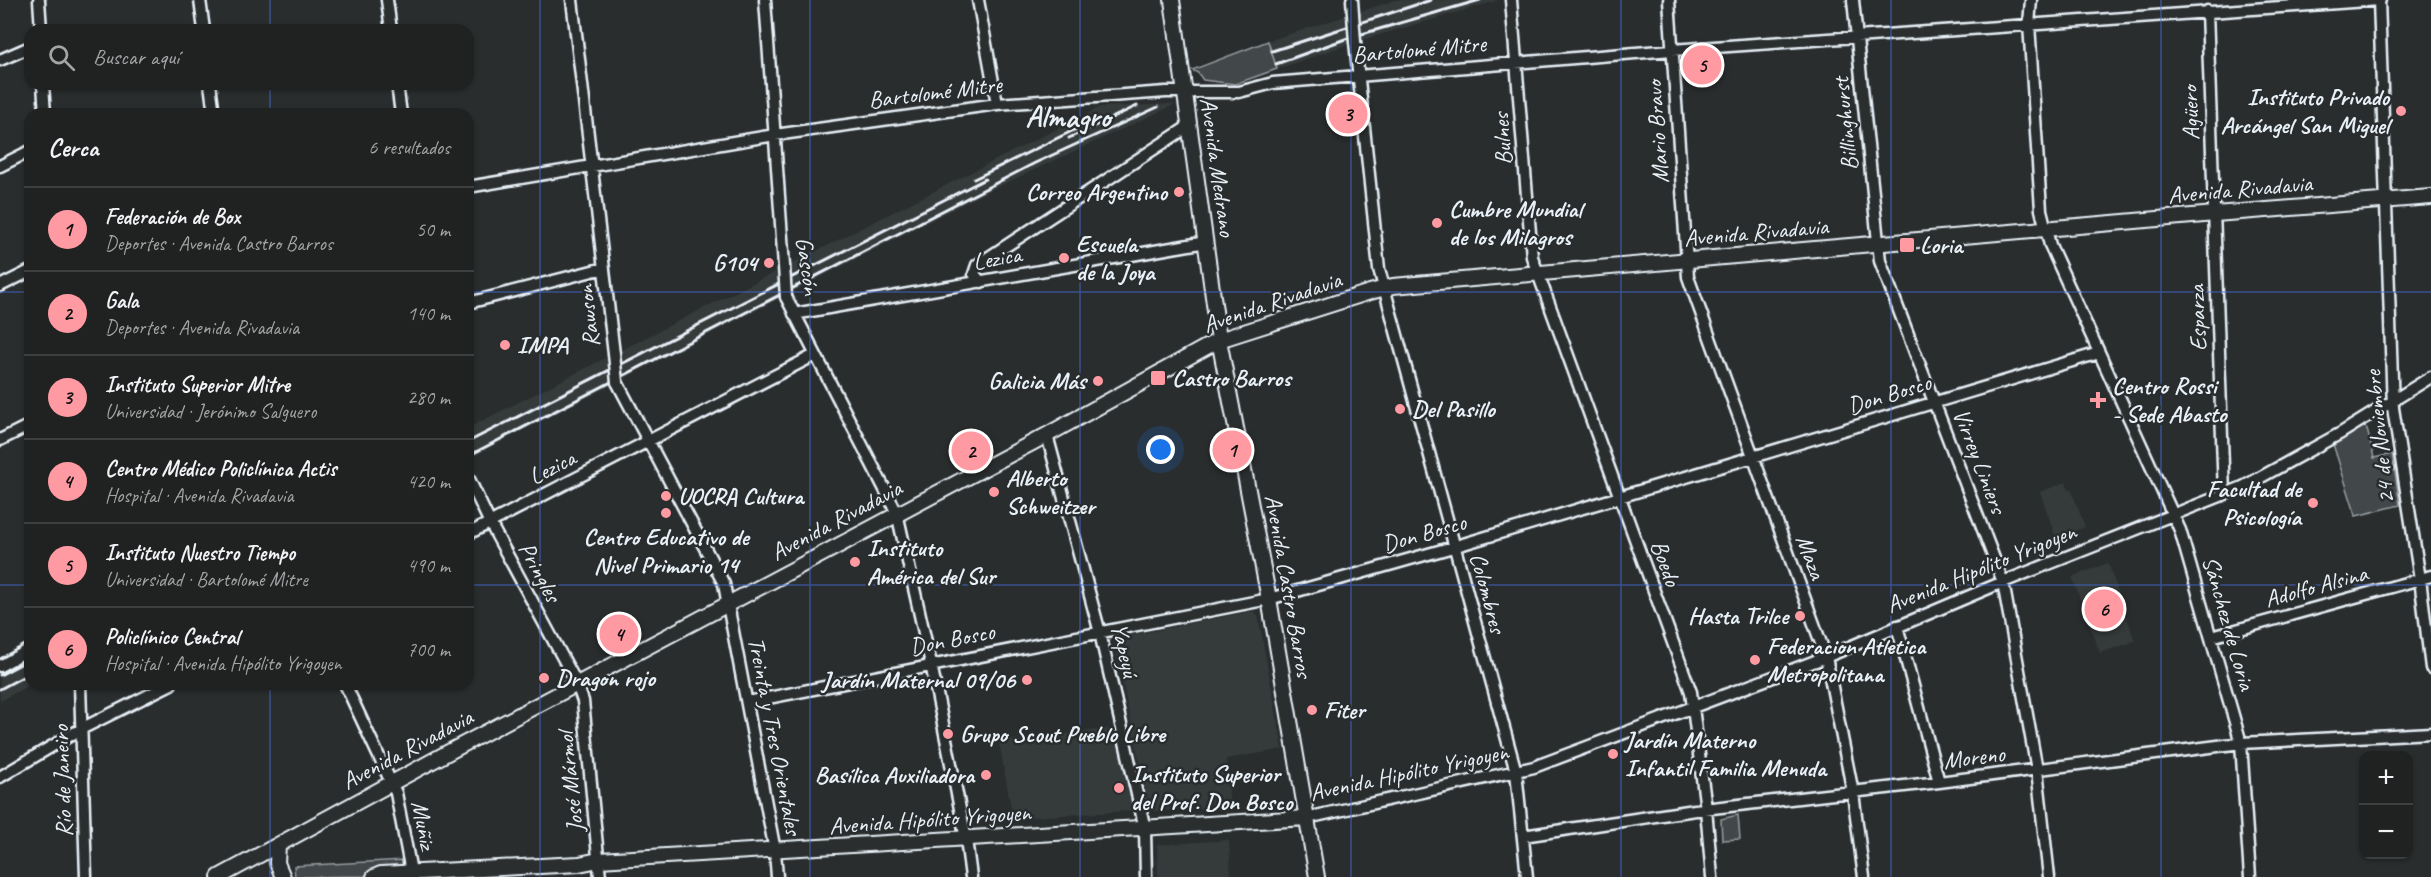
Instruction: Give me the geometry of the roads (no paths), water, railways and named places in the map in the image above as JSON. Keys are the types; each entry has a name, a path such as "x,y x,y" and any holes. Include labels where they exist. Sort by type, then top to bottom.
{"main road":[{"name":"Avenida Medrano","path":"1172,0 1219,340"},
{"name":"Avenida Rivadavia","path":"219,877 392,782 1047,435 1219,340 1384,288 2046,228 2431,197"},
{"name":"Avenida Castro Barros","path":"1219,340 1269,599 1317,877"},
{"name":"Avenida Hipólito Yrigoyen","path":"374,877 381,874 412,875 579,864 599,860 1307,818"},
{"path":"278,844 277,863 283,877"}],"street":[{"path":"39,0 40,24"},
{"path":"200,0 203,24"},
{"path":"387,0 390,24"},
{"name":"Rawson","path":"572,0 617,382 724,584 728,603"},
{"name":"Gascón","path":"765,0 786,297 897,513 931,664 966,839 971,877"},
{"path":"978,0 997,104"},
{"name":"Colombres","path":"1352,0 1379,269 1515,772 1527,877"},
{"name":"Bulnes","path":"1511,0 1532,257 1539,274"},
{"name":"Mario Bravo","path":"1669,0 1687,260"},
{"name":"Billinghurst","path":"1853,0 1878,244"},
{"name":"Sánchez de Loria","path":"2031,0 2030,24 2041,210 2050,245 2180,530 2241,743 2250,877"},
{"name":"Bartolomé Mitre","path":"474,186 775,135 997,104 1184,91 1239,92 1273,83 1517,62 2380,0"},
{"name":"24 de Noviembre","path":"2380,0 2393,399 2426,578 2431,668"},
{"name":"Agüero","path":"2207,11 2215,214"},
{"path":"0,60 24,50"},
{"path":"43,90 45,108"},
{"path":"211,90 213,108"},
{"path":"398,90 400,108"},
{"path":"981,282 974,274 977,265 1189,126"},
{"path":"0,166 24,154"},
{"name":"Esparza","path":"2215,214 2224,494"},
{"name":"Lezica","path":"794,314 1206,242"},
{"name":"Virrey Liniers","path":"1878,244 1880,261 2003,582 2037,770 2049,877"},
{"name":"Maza","path":"1687,260 1688,277 1826,657 1853,793 1864,877"},
{"path":"474,301 604,268"},
{"path":"0,286 24,274"},
{"name":"Boedo","path":"1539,274 1691,692 1712,877"},
{"name":"Don Bosco","path":"748,702 1269,599 1453,547 2099,353"},
{"name":"Lezica","path":"474,531 815,355"},
{"name":"Avenida Hipólito Yrigoyen","path":"1307,818 1515,772 1826,657 2003,582 2244,488 2322,444 2431,377"},
{"path":"0,440 24,428"},
{"name":"Yapeyú","path":"1047,435 1100,633 1145,829 1146,877"},
{"name":"Pringles","path":"474,490 490,524 577,684"},
{"name":"Adolfo Alsina","path":"2211,637 2426,578"},
{"name":"Treinta y Tres Orientales","path":"728,603 776,851 777,877"},
{"path":"1896,626 1940,782"},
{"path":"0,666 24,652"},
{"name":"José Mármol","path":"577,684 583,701 600,877"},
{"name":"Río de Janeiro","path":"80,690 86,877"},
{"path":"0,777 81,729 159,690"},
{"name":"Muñiz","path":"348,690 399,801 412,875"},
{"name":"Moreno","path":"1522,836 1706,809 1853,793 2241,743 2431,733"}],"railway":[{"path":"1272,51 1431,0"},
{"path":"1276,64 1348,38 1480,0"},
{"path":"1069,138 1137,106"},
{"path":"474,453 1035,163 1158,107"},
{"path":"974,179 1076,129"},
{"path":"474,439 985,179"},
{"path":"0,675 24,662"},
{"path":"0,689 24,676"}],"place":[{"name":"Instituto Nuestro Tiempo","path":"1702,65"},
{"name":"Instituto Privado Arcángel San Miguel","path":"2401,111"},
{"name":"Instituto Superior Mitre","path":"1348,114"},
{"name":"Correo Argentino","path":"1179,192"},
{"name":"Cumbre Mundial de los Milagros","path":"1437,223"},
{"name":"Loria","path":"1907,245"},
{"name":"Escuela de la Joya","path":"1064,258"},
{"name":"G104","path":"769,263"},
{"name":"IMPA","path":"505,345"},
{"name":"Castro Barros","path":"1158,378"},
{"name":"Galicia Más","path":"1098,381"},
{"name":"Centro Rossi - Sede Abasto","path":"2098,400"},
{"name":"Del Pasillo","path":"1400,409"},
{"name":"Federación de Box","path":"1232,450"},
{"name":"Gala","path":"971,451"},
{"name":"Alberto Schweitzer","path":"994,492"},
{"name":"UOCRA Cultura","path":"666,496"},
{"name":"Facultad de Psicología","path":"2313,503"},
{"name":"Centro Educativo de Nivel Primario 14","path":"666,513"},
{"name":"Instituto América del Sur","path":"855,562"},
{"name":"Policlínico Central","path":"2104,609"},
{"name":"Hasta Trilce","path":"1800,616"},
{"name":"Centro Médico Policlínica Actis","path":"619,634"},
{"name":"Federacion Atletica Metropolitana","path":"1755,660"},
{"name":"Dragon rojo","path":"544,678"},
{"name":"Jardín Maternal 09/06","path":"1027,680"},
{"name":"Fiter","path":"1312,710"},
{"name":"Grupo Scout Pueblo Libre","path":"948,734"},
{"name":"Jardín Materno Infantil Familia Menuda","path":"1613,754"},
{"name":"Basílica Auxiliadora","path":"986,775"},
{"name":"Instituto Superior del Prof. Don Bosco","path":"1119,788"}],"district":[{"name":"Almagro","path":"1068,117"}]}
